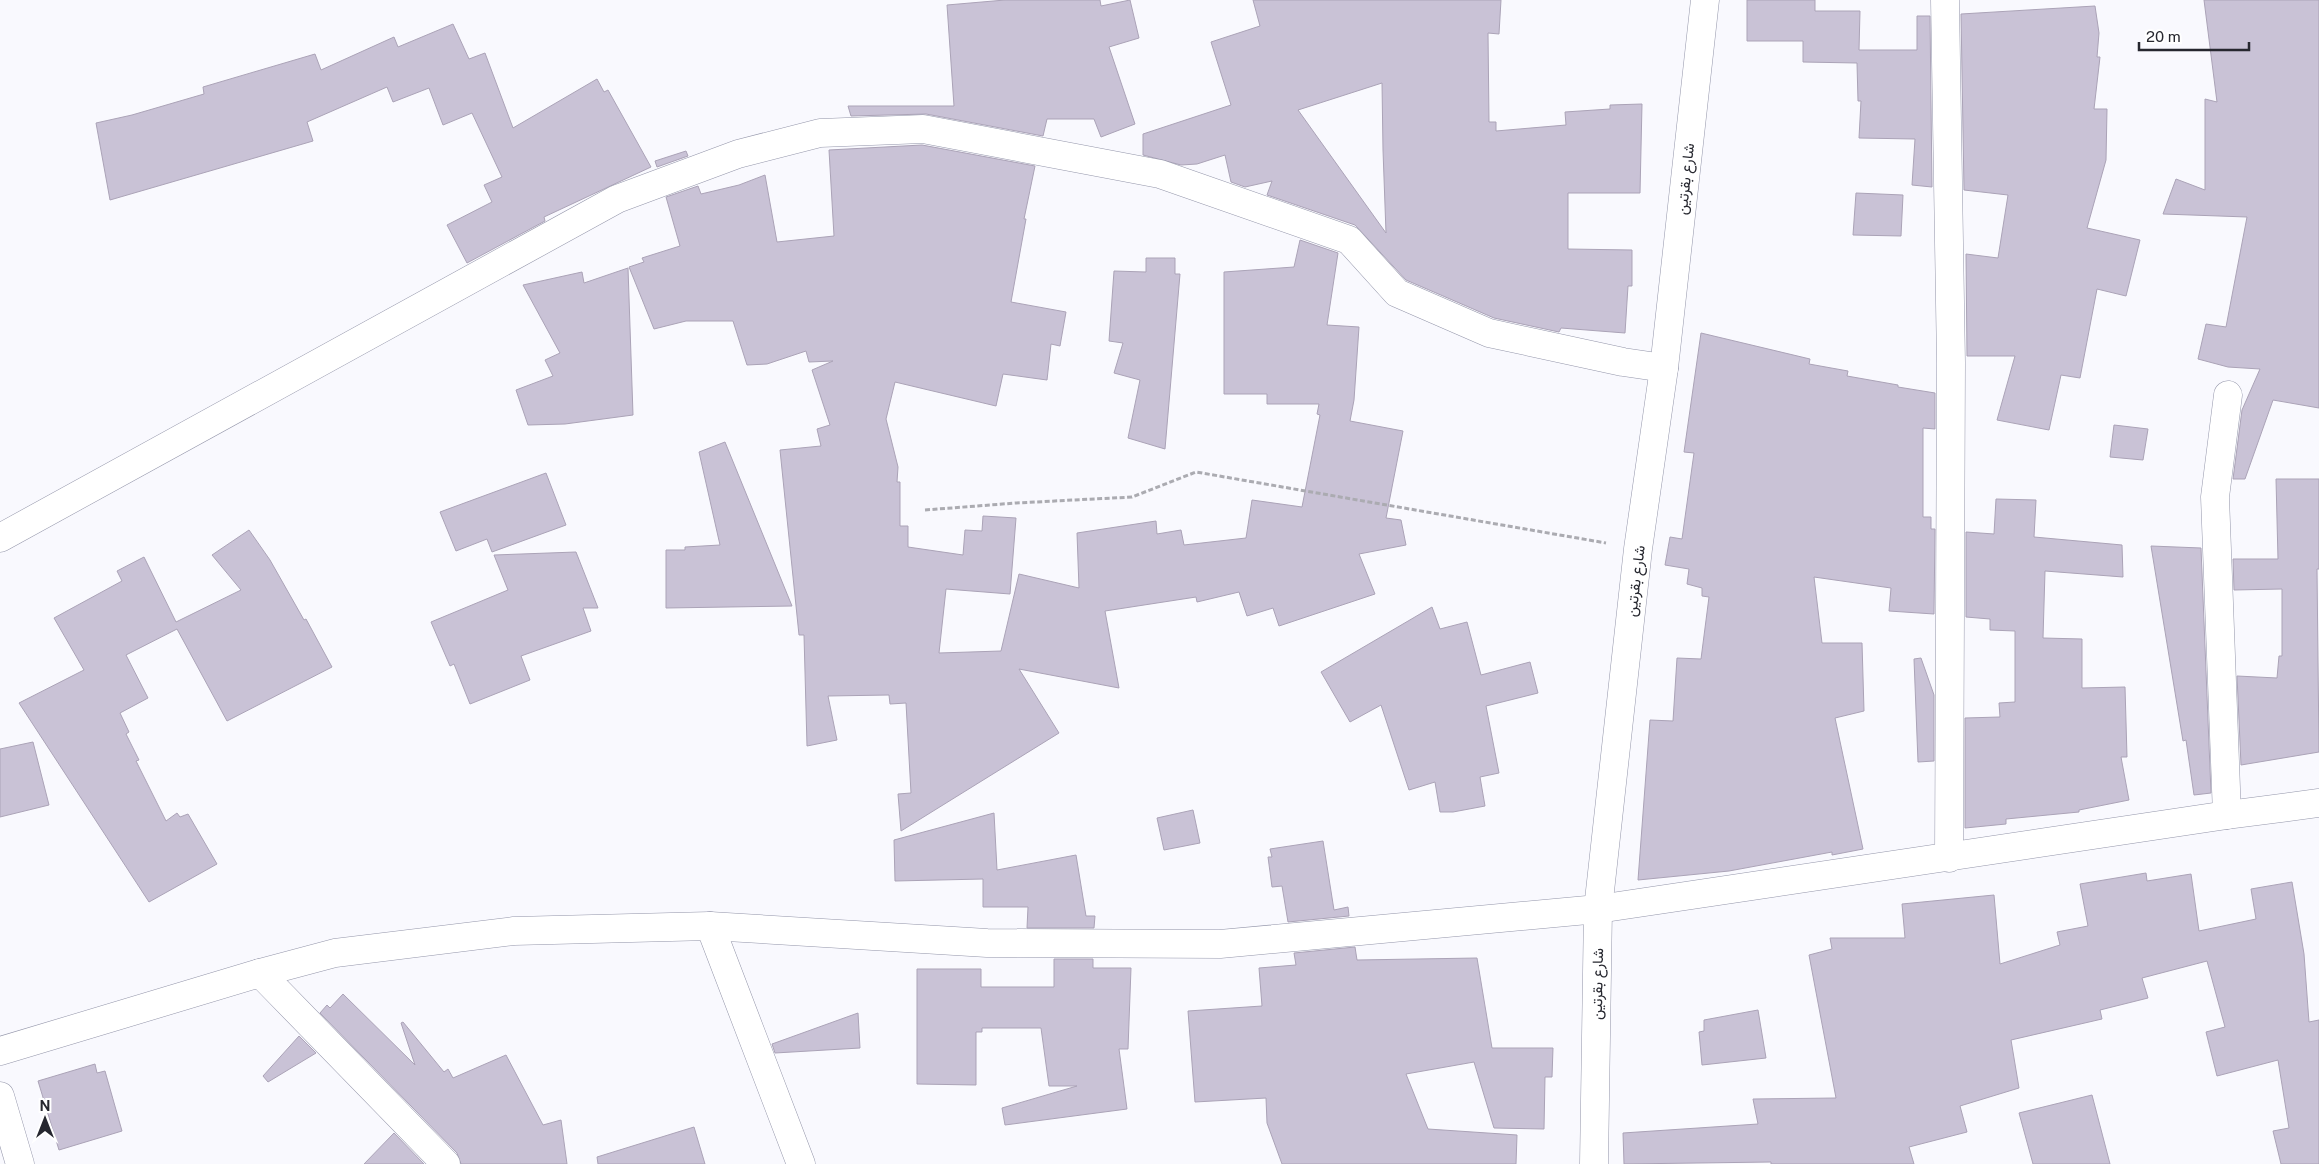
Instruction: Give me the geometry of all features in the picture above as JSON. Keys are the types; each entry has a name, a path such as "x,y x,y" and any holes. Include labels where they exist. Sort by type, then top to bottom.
{"street":[{"name":"شارع بقرتين","path":"1594,1164 1598,909 1638,549 1664,368 1705,0"},
{"path":"1946,0 1951,363 1949,858"},
{"path":"0,538 617,199 738,154 820,133 923,129 1160,174 1349,240 1397,293 1489,333 1623,362 1664,368"},
{"path":"2227,815 2215,497 2228,395"},
{"path":"0,1051 260,973 335,953 514,931 710,926 987,943 1220,944 1598,909 2227,815 2319,803"},
{"path":"710,926 802,1164"},
{"path":"260,973 446,1164"},
{"path":"0,1096 20,1164"}],"path":[{"path":"925,510 1132,497 1196,472 1638,549"}],"building":[{"path":"1005,0 1100,0 1101,6 1130,0 1139,38 1109,47 1135,124 1101,137 1094,119 1047,119 1043,136 926,114 851,116 848,106 954,106 947,5"},
{"path":"1253,0 1501,0 1499,34 1488,33 1489,122 1496,122 1496,131 1566,125 1565,112 1610,109 1610,105 1642,104 1640,193 1568,193 1568,249 1632,250 1632,286 1628,286 1625,333 1561,328 1559,332 1494,318 1406,280 1355,225 1267,195 1272,181 1245,187 1231,182 1225,155 1197,164 1181,165 1143,155 1143,134 1231,105 1211,42 1260,26","holes":["1382,83 1386,233 1298,110"]},
{"path":"1747,0 1815,0 1815,11 1860,11 1859,50 1917,50 1917,16 1930,16 1932,187 1912,185 1915,139 1859,138 1861,101 1858,101 1857,63 1803,62 1803,41 1747,41"},
{"path":"2204,0 2319,0 2319,408 2273,400 2245,479 2233,479 2242,410 2260,369 2228,367 2198,359 2206,324 2226,327 2247,217 2163,214 2176,179 2205,190 2205,99 2217,102"},
{"path":"2095,6 2099,33 2097,57 2100,57 2094,109 2107,109 2106,160 2087,228 2140,240 2126,296 2097,289 2080,378 2061,375 2049,430 1997,420 2015,356 1967,356 1966,254 1998,258 2008,195 1964,190 1961,14"},
{"path":"453,24 469,59 485,53 513,128 597,79 604,92 608,90 651,167 544,217 545,221 467,263 447,225 492,202 484,185 502,177 472,113 443,125 429,88 393,102 387,87 307,122 313,141 110,200 96,123 132,115 204,94 203,87 315,54 321,70 394,37 398,47"},
{"path":"922,145 1035,166 1024,219 1026,219 1011,302 1066,312 1060,346 1051,344 1047,380 1003,374 996,406 895,382 886,419 898,467 897,482 900,482 900,526 908,526 908,547 963,555 965,530 982,531 983,516 1016,518 1010,594 946,589 939,653 1001,651 1019,574 1079,588 1077,533 1156,521 1157,534 1181,530 1184,545 1246,538 1252,500 1302,507 1320,415 1317,414 1319,404 1267,404 1267,394 1224,394 1224,272 1294,267 1300,240 1338,253 1327,325 1359,327 1354,400 1350,421 1403,431 1386,518 1401,520 1406,545 1359,554 1375,594 1279,626 1273,608 1247,616 1239,592 1197,602 1196,597 1105,611 1119,688 1019,669 1059,733 901,831 898,794 911,793 906,703 890,704 889,695 828,696 837,740 807,746 804,635 799,635 780,450 821,446 817,429 830,425 812,370 833,361 809,362 806,351 767,364 747,365 733,321 686,321 654,329 629,267 644,262 642,258 680,246 666,197 698,186 701,194 739,185 765,175 777,242 834,236 829,150"},
{"path":"686,151 688,156 657,167 655,161"},
{"path":"1856,193 1903,195 1901,236 1853,235"},
{"path":"1146,258 1175,258 1175,274 1180,274 1165,449 1128,438 1140,380 1114,373 1123,343 1109,341 1114,271 1146,272"},
{"path":"628,268 633,415 565,424 528,425 516,390 553,376 545,360 560,353 523,285 582,272 584,283"},
{"path":"1701,333 1810,359 1809,364 1848,371 1847,376 1935,393 1935,429 1923,428 1923,517 1931,517 1931,529 1935,529 1934,614 1889,611 1891,588 1814,577 1822,643 1862,643 1864,711 1835,718 1863,849 1832,855 1832,852 1729,871 1638,880 1650,720 1673,721 1677,658 1701,659 1709,597 1702,596 1702,588 1687,584 1689,569 1665,565 1670,537 1682,539 1694,453 1684,452"},
{"path":"2114,425 2148,429 2143,460 2110,457"},
{"path":"725,442 792,606 666,608 666,550 685,550 685,547 720,545 699,452"},
{"path":"546,473 566,525 492,552 487,539 456,551 440,512"},
{"path":"2276,479 2319,479 2319,569 2317,569 2319,752 2241,765 2237,676 2277,678 2279,656 2282,656 2282,589 2234,590 2233,559 2278,559"},
{"path":"1996,499 2036,500 2034,537 2122,545 2123,577 2045,571 2043,638 2082,639 2082,688 2125,687 2127,757 2121,757 2129,800 2079,810 2079,812 2006,819 2006,824 1965,828 1965,718 2000,717 1999,703 2015,702 2015,631 1990,630 1990,619 1966,617 1966,532 1994,534"},
{"path":"249,530 270,560 304,620 306,619 332,667 227,721 177,629 126,655 148,698 120,713 129,732 126,734 139,760 136,761 166,821 177,813 180,817 188,814 217,864 149,902 19,703 84,670 54,618 122,581 117,571 144,557 176,622 241,590 212,555"},
{"path":"2151,546 2201,548 2211,793 2194,795 2186,740 2183,741"},
{"path":"576,552 598,608 583,608 591,631 521,656 530,680 470,704 454,664 450,666 431,622 508,590 494,555"},
{"path":"1432,607 1440,629 1467,622 1481,675 1530,662 1538,693 1486,706 1499,773 1480,777 1485,806 1453,812 1440,812 1435,782 1409,790 1381,705 1350,722 1321,672"},
{"path":"1921,658 1934,695 1934,761 1918,762 1914,659"},
{"path":"33,742 49,805 0,817 0,749"},
{"path":"1193,810 1200,843 1164,850 1157,818"},
{"path":"994,813 997,870 1076,855 1086,916 1095,916 1094,928 1027,928 1028,907 983,907 983,879 895,881 894,840"},
{"path":"1323,841 1334,910 1348,907 1349,916 1288,922 1282,886 1272,887 1268,857 1272,857 1270,849"},
{"path":"2146,873 2147,881 2191,874 2199,931 2256,919 2251,889 2292,882 2304,954 2309,1022 2319,1020 2319,1164 2281,1164 2273,1131 2289,1128 2278,1060 2217,1076 2206,1032 2225,1027 2207,961 2142,978 2148,998 2100,1010 2102,1019 2011,1040 2019,1088 1960,1106 1967,1132 1909,1147 1914,1164 1771,1164 1771,1162 1624,1164 1623,1133 1758,1124 1753,1099 1836,1098 1809,955 1832,949 1830,938 1905,938 1902,904 1994,895 2000,964 2060,945 2057,932 2088,926 2080,884"},
{"path":"1355,947 1357,960 1477,958 1492,1048 1553,1048 1552,1077 1545,1077 1544,1129 1494,1128 1474,1062 1406,1074 1428,1129 1517,1135 1516,1164 1282,1164 1267,1123 1266,1098 1195,1102 1188,1011 1262,1006 1259,968 1296,965 1294,953"},
{"path":"1054,959 1093,959 1093,968 1131,968 1128,1049 1119,1049 1127,1109 1005,1125 1002,1108 1077,1086 1049,1086 1041,1028 982,1028 982,1032 976,1032 976,1085 917,1084 917,969 981,969 981,987 1054,987"},
{"path":"343,994 415,1065 401,1023 403,1022 444,1072 448,1069 453,1078 506,1055 543,1125 561,1120 567,1164 461,1164 457,1153 320,1013 327,1005 330,1008"},
{"path":"1758,1010 1766,1058 1702,1065 1699,1032 1704,1031 1704,1020"},
{"path":"858,1013 860,1048 775,1053 772,1044"},
{"path":"299,1036 316,1053 268,1082 263,1076"},
{"path":"95,1064 97,1073 105,1071 122,1131 59,1150 38,1081"},
{"path":"2092,1095 2110,1164 2033,1164 2019,1113"},
{"path":"694,1127 705,1164 598,1164 597,1157"},
{"path":"394,1133 424,1164 364,1164"}]}
